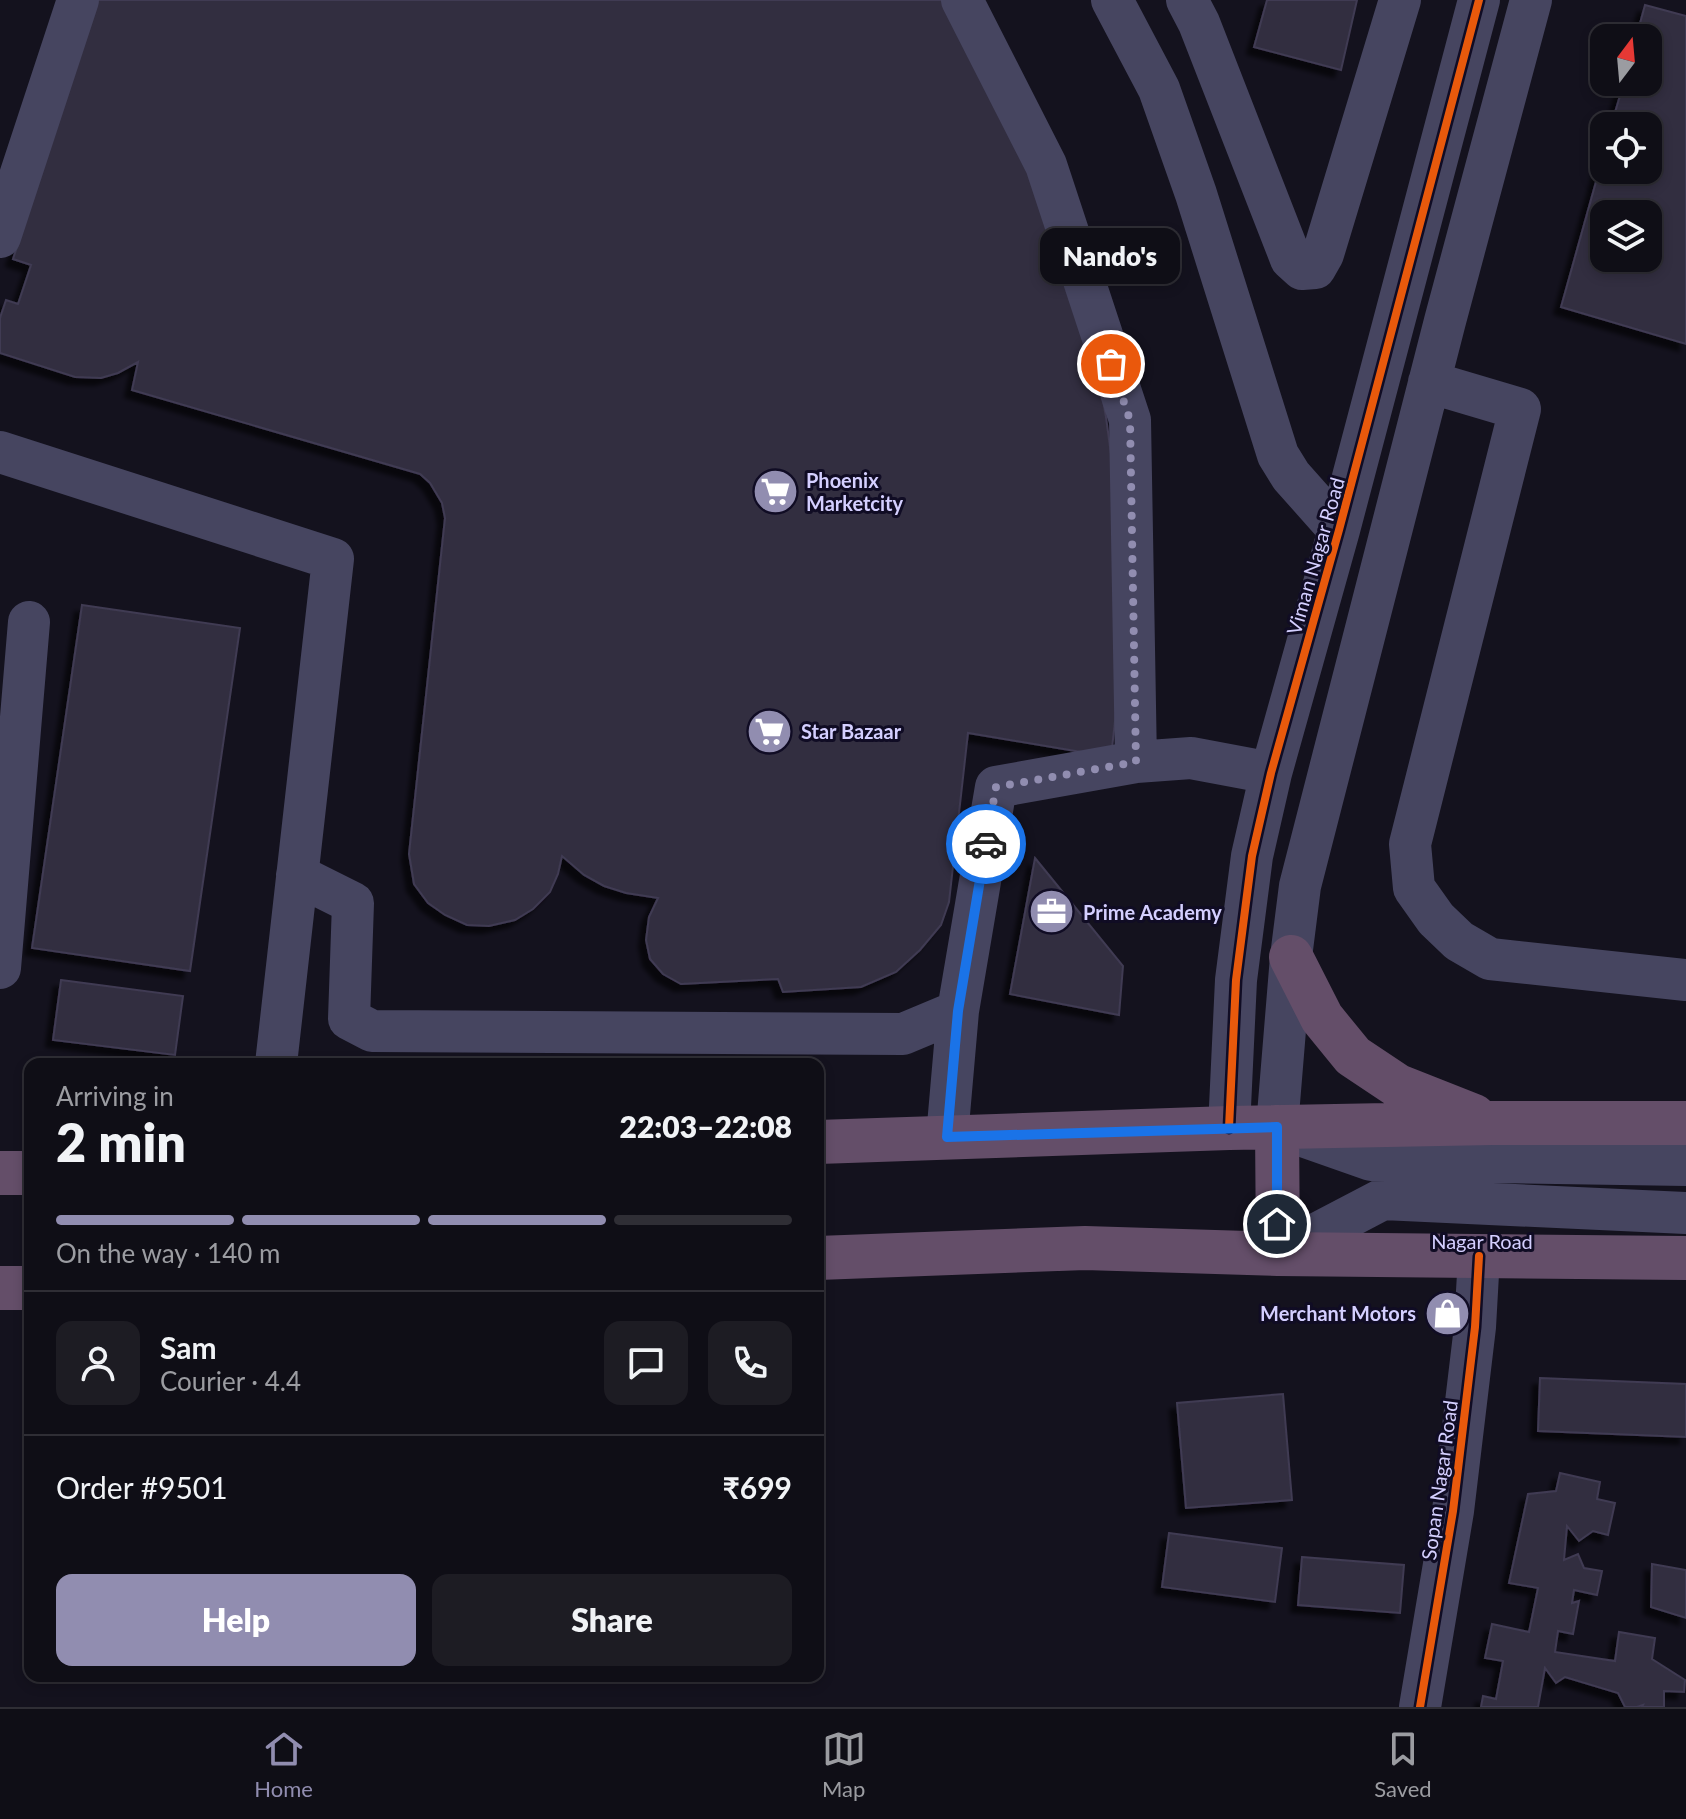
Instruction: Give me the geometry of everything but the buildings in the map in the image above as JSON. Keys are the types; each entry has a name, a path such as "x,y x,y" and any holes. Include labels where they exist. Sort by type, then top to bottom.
{"highway":[{"path":"1291,957 1322,1018 1353,1056 1398,1086 1492,1123"},
{"path":"824,1142 1229,1128 1686,1123"},
{"path":"1277,1127 1278,1254"},
{"path":"0,1173 24,1173"},
{"name":"Nagar Road","path":"824,1258 1085,1248 1278,1254 1686,1258"},
{"path":"0,1288 24,1288"}],"street":[{"path":"0,237 78,0"},
{"path":"962,0 1046,165 1130,420 1136,762"},
{"path":"1112,0 1159,89 1196,194 1278,455 1291,476 1339,530"},
{"path":"1187,0 1291,259 1302,269 1315,268 1323,254 1400,0"},
{"name":"Viman Nagar Road","path":"1229,1128 1236,980 1252,856 1271,773 1339,530 1479,0"},
{"path":"1531,0 1300,886 1277,1127 1371,1160 1686,1165"},
{"path":"1429,382 1520,409 1410,844 1414,888 1447,930 1459,941 1490,959 1686,980"},
{"path":"0,452 333,559 277,1058"},
{"path":"0,968 29,622"},
{"path":"947,1137 958,1011 996,787 1136,762 1191,758 1271,773"},
{"path":"297,875 353,903 349,1019 372,1031 903,1034 958,1011"},
{"path":"1278,1254 1383,1199 1686,1213"},
{"name":"Sopan Nagar Road","path":"1420,1707 1453,1511 1475,1327 1479,1256"}],"cycle path":[{"path":"1229,1128 1236,980 1252,856 1271,773 1339,530 1479,0"},
{"path":"1420,1707 1453,1511 1475,1327 1479,1256"}],"way so far":[{"path":"986,844 996,787 1136,762 1130,420 1111,364"}],"place":[{"name":"Nando's","path":"1111,364"},
{"name":"Phoenix Marketcity","path":"775,491"},
{"name":"Star Bazaar","path":"770,731"},
{"name":"Prime Academy","path":"1052,912"},
{"name":"Merchant Motors","path":"1447,1313"}],"route":[{"path":"986,844 958,1011 947,1137 1277,1127 1277,1224"}]}
